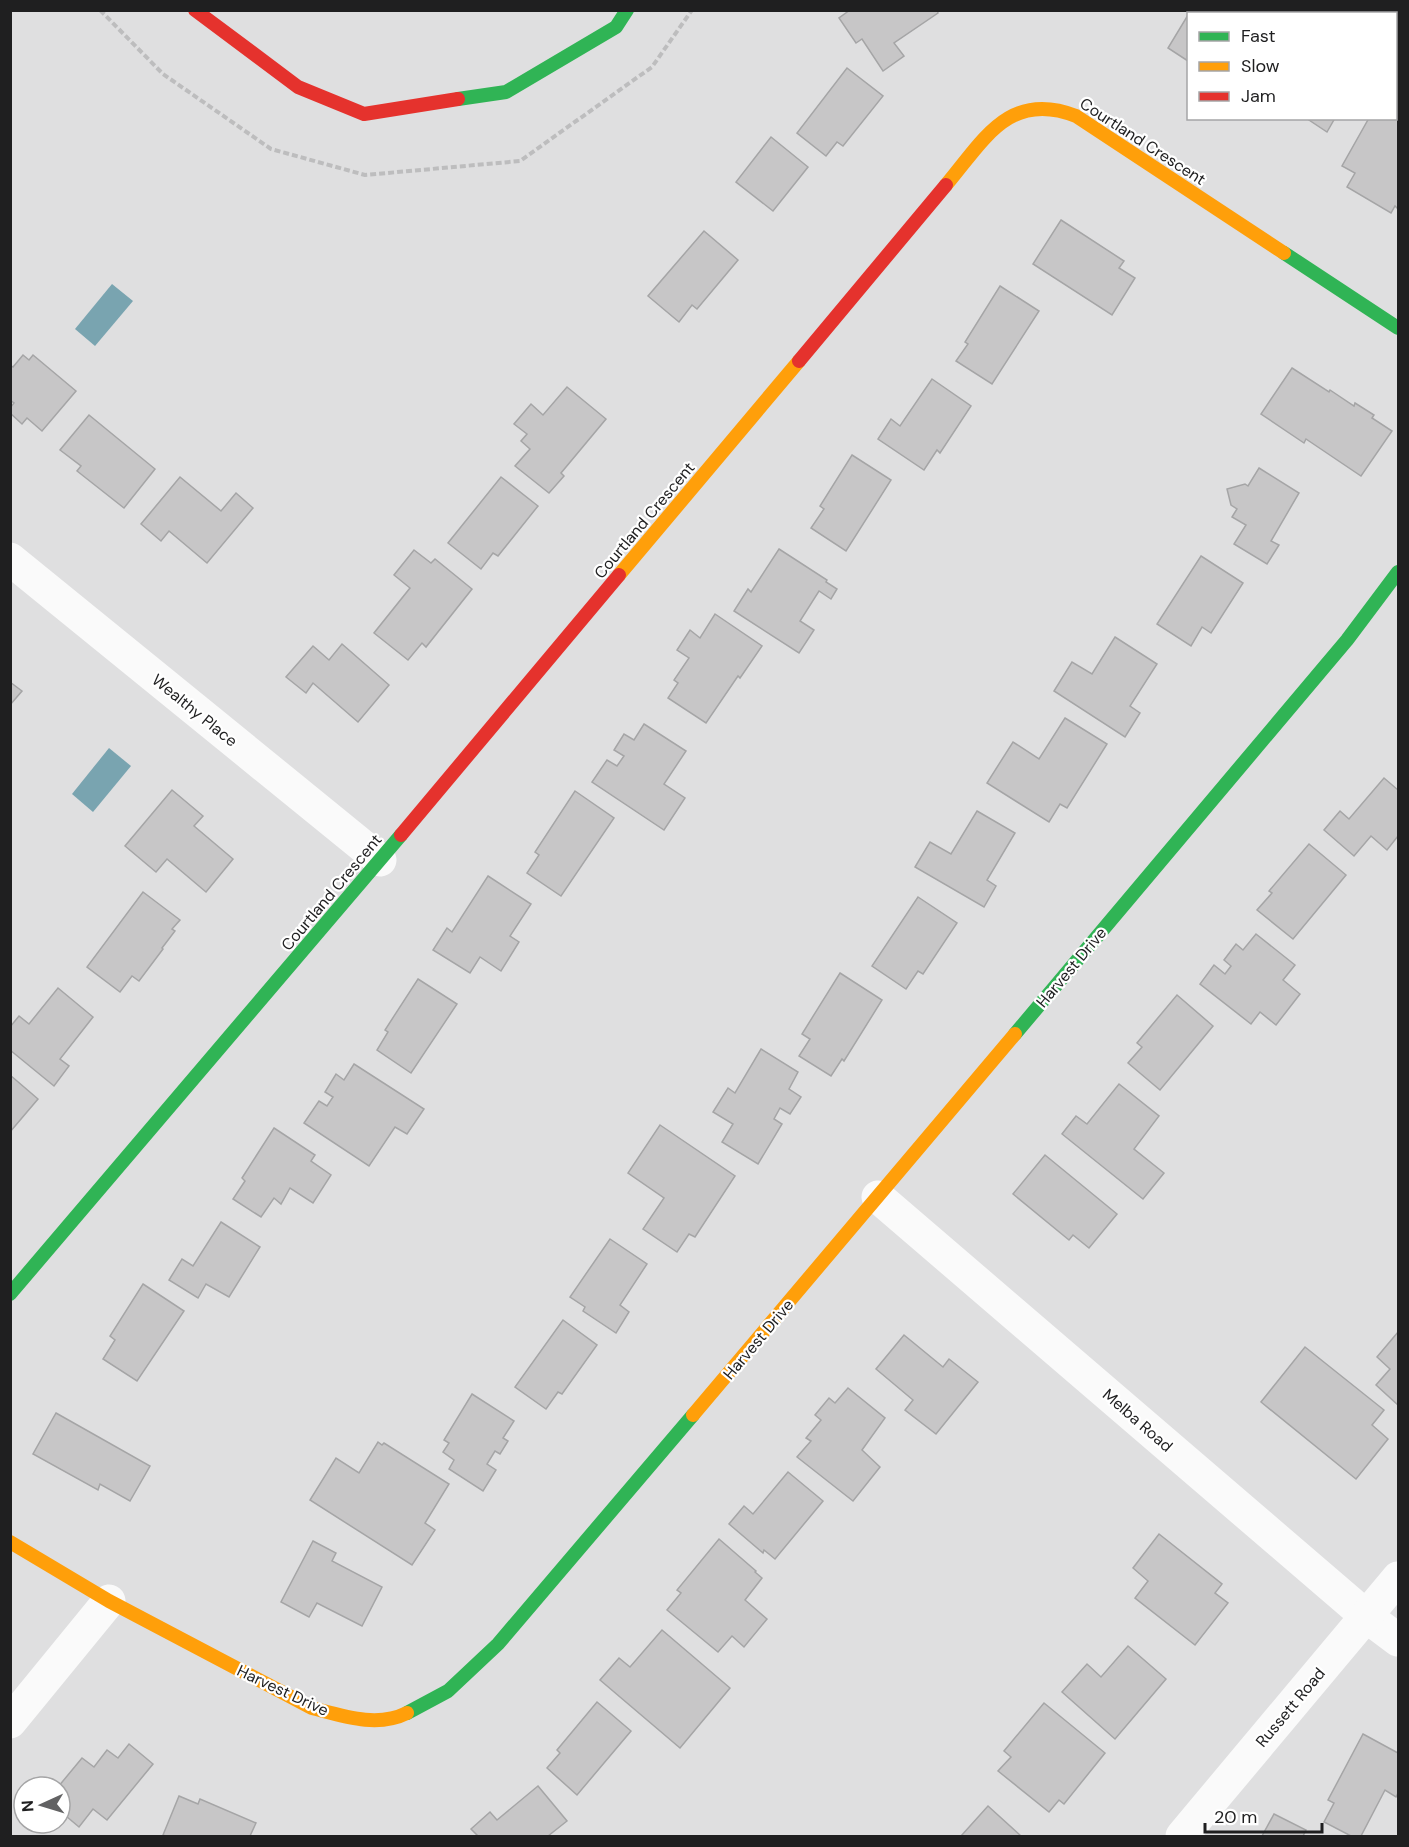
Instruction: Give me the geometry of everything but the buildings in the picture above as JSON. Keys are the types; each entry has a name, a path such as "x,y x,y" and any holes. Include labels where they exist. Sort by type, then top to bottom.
{"street":[{"path":"195,10 298,87 364,114 506,92 616,27 627,10"},
{"name":"Courtland Crescent","path":"10,1294 380,860 996,126 1016,113 1040,107 1065,111 1076,116 1398,328"},
{"name":"Wealthy Place","path":"10,560 380,860"},
{"name":"Harvest Drive","path":"109,1601 312,1708 346,1717 374,1721 399,1718 448,1691 498,1644 878,1197 1347,639 1398,572"},
{"name":"Melba Road","path":"878,1197 1366,1616 1398,1640"},
{"path":"10,1542 109,1601 10,1722"},
{"name":"Russett Road","path":"1182,1836 1398,1578"}],"water":[{"path":"112,284 133,301 95,346 75,329"},
{"path":"109,748 131,766 93,812 72,794"}],"traffic: fast":[{"path":"458,99 506,92 616,27 627,10"},
{"path":"1284,253 1398,328"},
{"path":"1015,1034 1347,640 1398,572"},
{"path":"10,1294 401,835"},
{"path":"407,1713 448,1691 498,1644 693,1415"}],"traffic: slow":[{"path":"946,185 986,137 1000,124 1015,115 1033,109 1053,110 1076,116 1284,253"},
{"path":"619,575 799,361"},
{"path":"693,1415 1015,1034"},
{"path":"10,1542 109,1601 312,1708 372,1720 384,1720 407,1713"}],"traffic: jam":[{"path":"195,10 298,87 364,114 458,99"},
{"path":"799,361 946,185"},
{"path":"401,835 619,575"}]}
